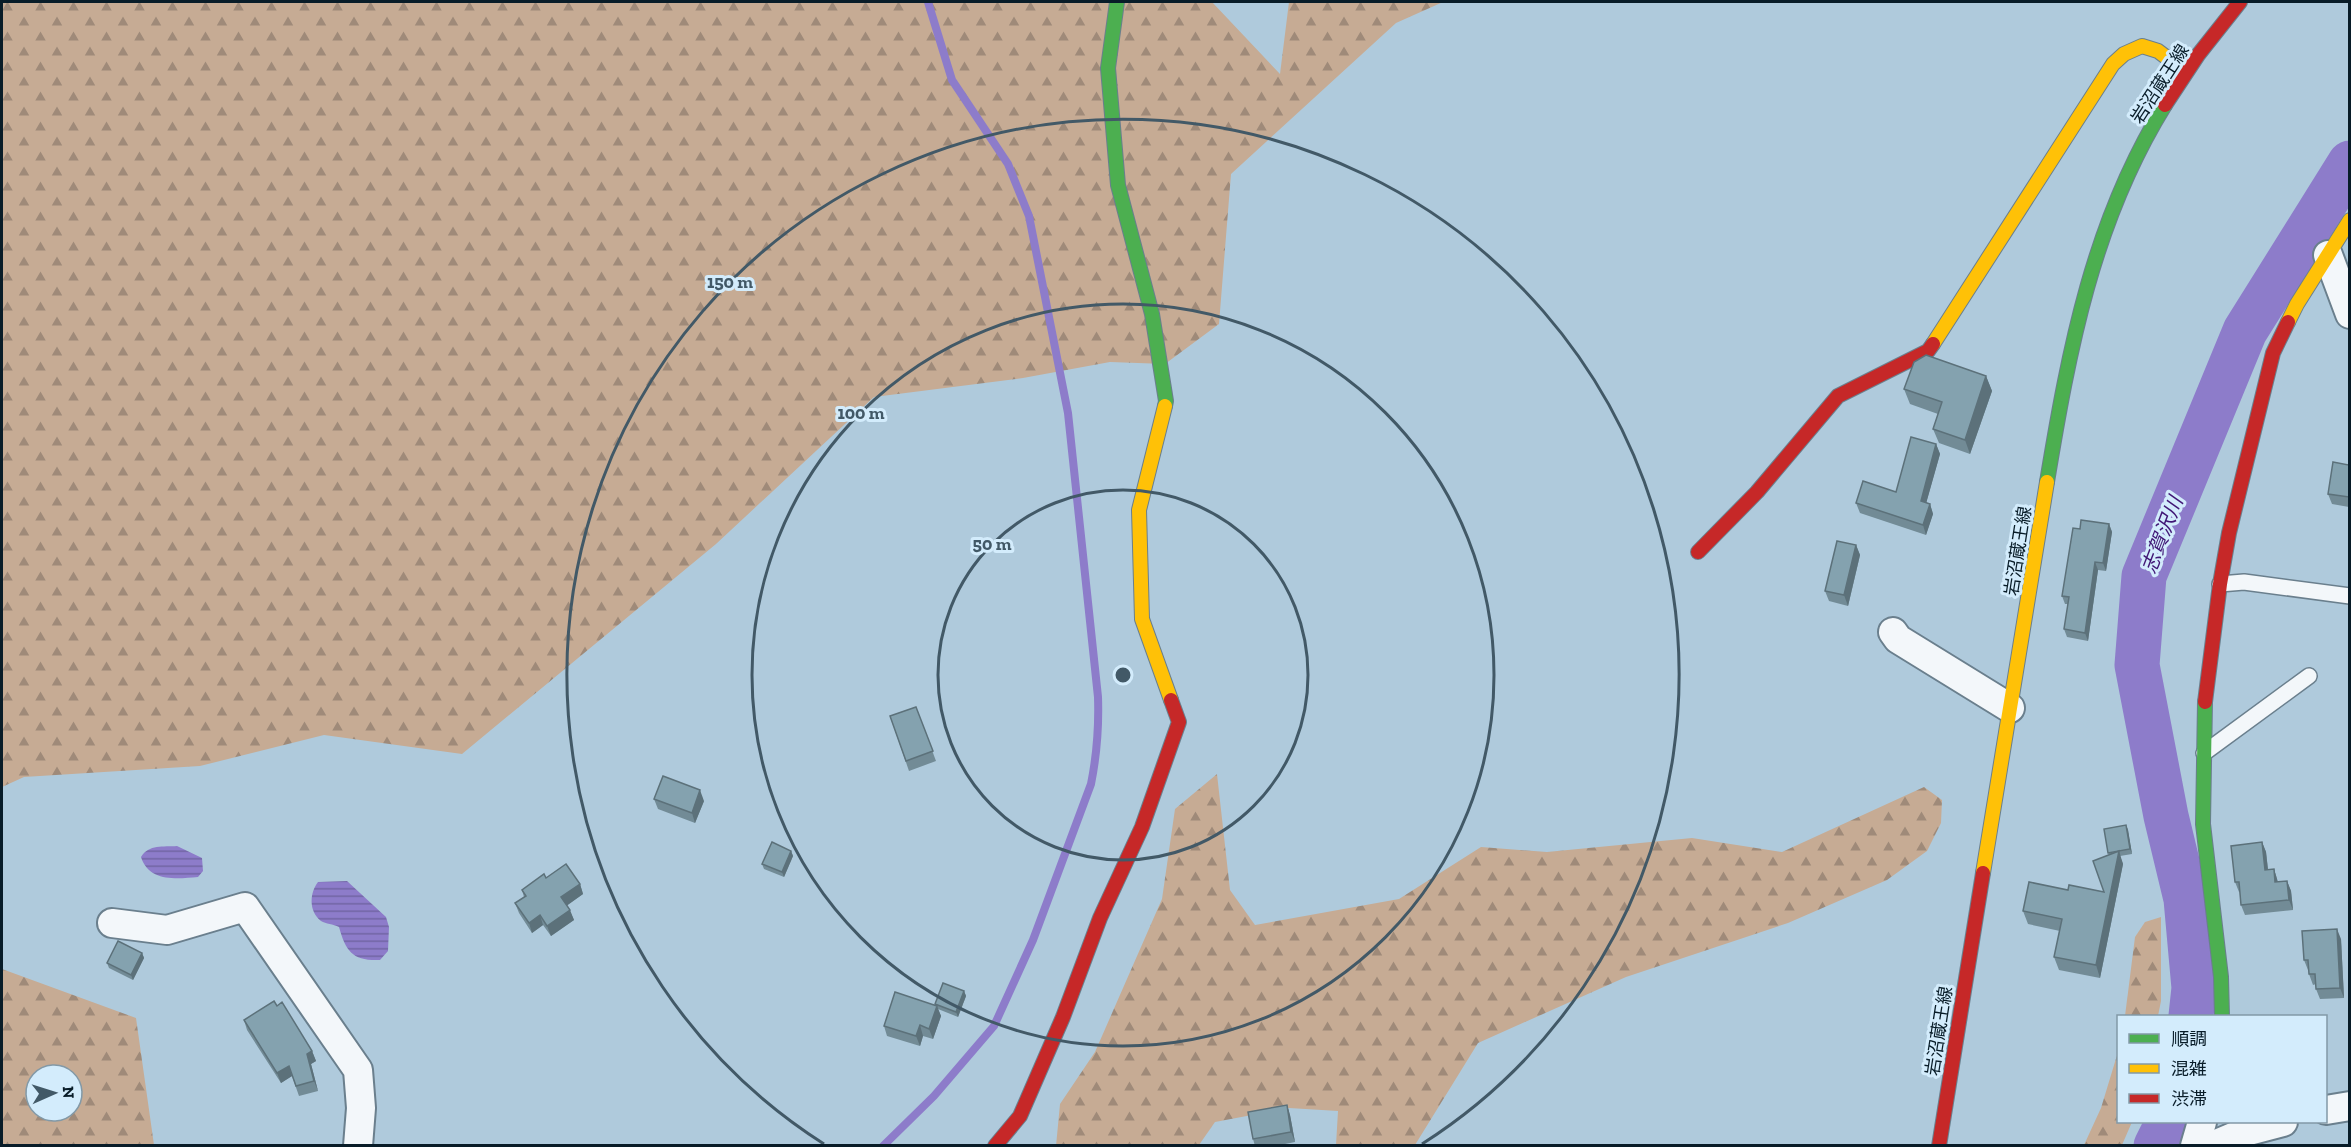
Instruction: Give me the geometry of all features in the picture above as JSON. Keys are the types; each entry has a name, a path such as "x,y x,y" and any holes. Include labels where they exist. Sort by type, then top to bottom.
{"street":[{"path":"995,1146 1020,1116 1063,1017 1100,918 1142,827 1179,722 1142,619 1139,510 1166,400 1152,314 1118,184 1108,68 1117,2"},
{"name":"岩沼蔵王線","path":"1939,1146 2071,341 2085,285 2103,230 2126,176 2153,125 2186,72 2240,2"},
{"path":"1698,552 1757,492 1838,396 1928,351 2106,74 2123,52 2138,45 2156,48 2186,72"},
{"path":"2222,1015 2221,977 2203,824 2205,702 2220,584 2229,533 2273,353 2297,304 2349,220"},
{"path":"2328,255 2349,315"},
{"path":"1893,632 1898,639 2010,708"},
{"path":"112,923 167,930 245,907 358,1070 361,1108 358,1146"},
{"path":"2327,1110 2349,1106"},
{"path":"2195,1146 2202,1123"},
{"path":"2212,1146 2245,1132 2279,1123"}],"lane":[{"path":"2220,584 2244,582 2349,596"},
{"path":"2204,753 2309,676"}],"green space":[{"path":"2,2 1212,2 1280,74 1289,2 1443,2 1396,23 1231,174 1219,324 1165,364 1110,362 1023,378 874,397 716,544 462,754 324,735 200,766 24,777 2,787"},
{"path":"1217,774 1230,890 1255,925 1399,899 1481,847 1547,852 1692,838 1782,852 1924,787 1942,800 1941,823 1927,851 1887,880 1788,923 1626,977 1478,1043 1415,1145 1336,1145 1338,1111 1289,1108 1215,1122 1199,1145 1056,1146 1060,1104 1095,1052 1162,899 1175,809"},
{"path":"2161,917 2161,1001 2158,1015 2125,1015 2135,937 2145,922"},
{"path":"2,969 136,1018 154,1145 2,1145"},
{"path":"2117,1055 2117,1123 2132,1123 2122,1145 2084,1145 2101,1108"}],"shaded area":[{"path":"177,846 202,858 203,871 198,877 172,878 157,875 150,871 141,857 152,848"},
{"path":"347,881 386,917 389,927 388,951 380,960 357,957 348,949 339,927 321,921 314,912 312,896 318,882"}],"building":[{"path":"1926,355 1986,376 1965,440 1933,429 1942,402 1904,389 1914,362"},
{"path":"1911,437 1936,444 1921,501 1930,504 1923,525 1856,503 1863,481 1896,492"},
{"path":"2333,462 2349,465 2349,497 2328,494"},
{"path":"2081,520 2109,524 2103,563 2095,562 2085,633 2064,629 2069,597 2062,596 2073,528 2080,529"},
{"path":"1837,541 1856,545 1844,595 1825,591"},
{"path":"916,707 933,751 906,761 890,716"},
{"path":"663,776 700,790 692,813 654,799"},
{"path":"2126,825 2130,849 2108,853 2104,829"},
{"path":"772,842 791,851 782,872 762,864"},
{"path":"2262,842 2265,870 2274,869 2275,882 2287,881 2289,900 2241,905 2239,882 2235,882 2231,846"},
{"path":"2119,851 2096,965 2054,957 2062,919 2023,911 2029,882 2068,890 2069,885 2104,892 2093,861"},
{"path":"566,864 580,884 561,897 570,910 547,926 540,915 529,923 515,903 526,896 522,890 544,874 546,878"},
{"path":"2337,929 2340,988 2316,989 2315,974 2309,974 2308,960 2304,960 2302,931"},
{"path":"118,941 142,953 131,975 107,963"},
{"path":"943,983 964,991 956,1012 935,1004"},
{"path":"895,992 937,1006 929,1029 920,1025 916,1036 884,1026"},
{"path":"274,1001 277,1006 282,1002 312,1051 307,1054 314,1081 296,1086 289,1066 277,1073 244,1020"},
{"path":"1287,1105 1291,1132 1253,1139 1248,1112"}],"waterway":[{"path":"883,1146 934,1096 994,1026 1033,940 1091,784 1098,730 1098,697 1068,413 1029,216 1008,164 952,80 928,2"},
{"name":"志賀沢川","path":"2191,1015 2194,988 2186,899 2166,816 2137,665 2144,576 2245,331 2350,163"},
{"name":"志賀沢川","path":"2156,1146 2168,1123"}],"traffic: fast":[{"path":"1117,2 1108,68 1118,185 1152,314 1165,406"},
{"path":"2047,482 2065,383 2087,287 2119,194 2140,149 2165,105"},
{"path":"2205,702 2203,824 2221,977 2222,1015"}],"traffic: slow":[{"path":"1933,344 2113,64 2124,54 2142,46 2158,51 2186,72"},
{"path":"2288,322 2350,220"},
{"path":"1165,406 1139,510 1142,619 1171,700"},
{"path":"1983,873 2047,482"}],"traffic: jam":[{"path":"2165,105 2198,55 2240,2"},
{"path":"2205,702 2229,533 2273,353 2288,322"},
{"path":"1698,552 1757,492 1838,396 1928,351 1933,344"},
{"path":"995,1146 1020,1116 1063,1017 1100,918 1142,827 1179,722 1171,700"},
{"path":"1939,1146 1983,873"}]}
